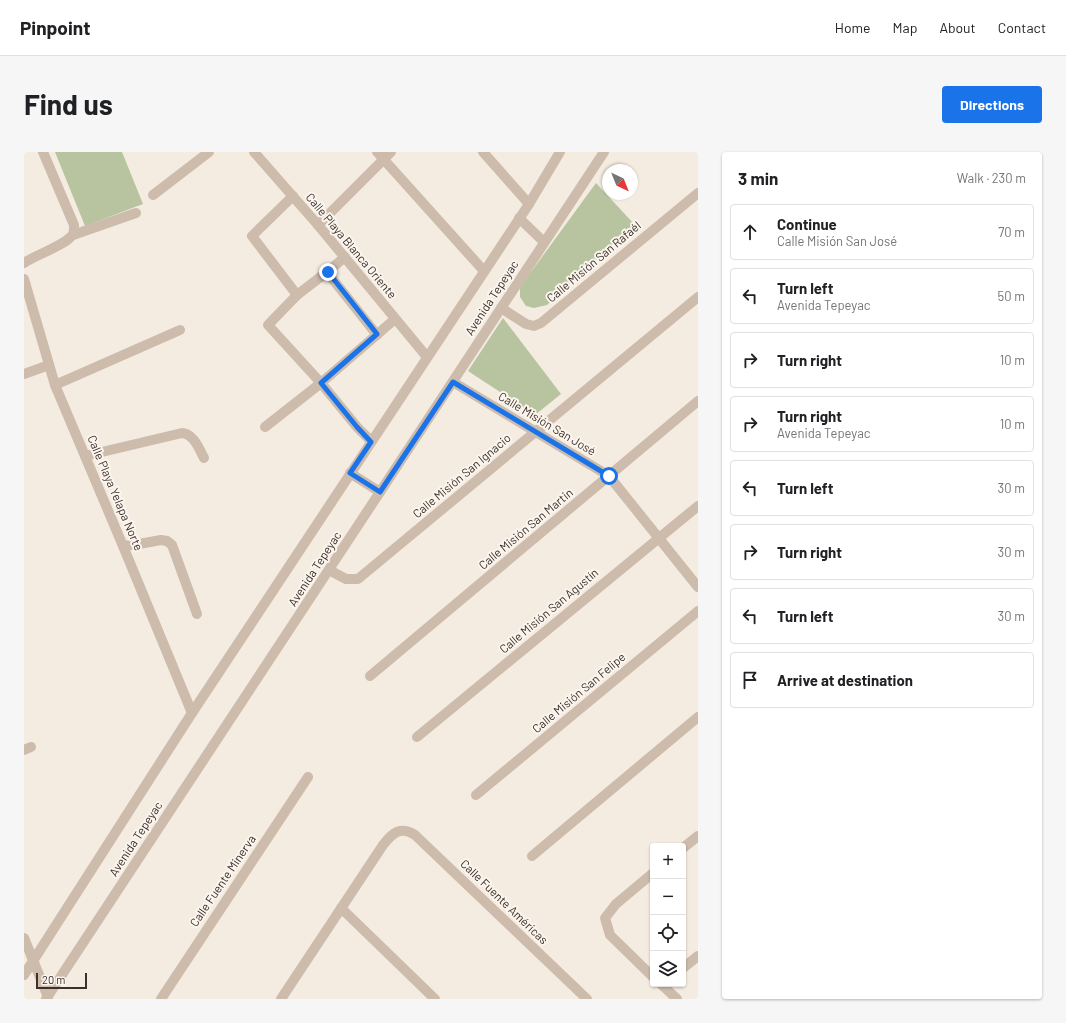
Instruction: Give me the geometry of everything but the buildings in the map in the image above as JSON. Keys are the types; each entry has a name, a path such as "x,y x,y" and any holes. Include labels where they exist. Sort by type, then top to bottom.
{"street":[{"path":"43,152 74,225 73,235"},
{"path":"153,195 209,152"},
{"name":"Calle Playa Blanca Oriente","path":"254,152 318,225 427,357"},
{"path":"483,152 529,204"},
{"name":"Avenida Tepeyac","path":"24,975 192,713 529,204 560,152"},
{"name":"Avenida Tepeyac","path":"47,998 604,152"},
{"path":"318,225 384,154 484,271"},
{"name":"Calle Misión San Rafaél","path":"501,308 526,324 534,326 541,323 698,193"},
{"path":"292,196 252,236 297,295"},
{"path":"24,263 65,242 73,235 136,213"},
{"path":"519,218 544,242"},
{"path":"344,257 328,272 297,295 268,326 321,383 371,442"},
{"path":"328,272 377,334"},
{"name":"Calle Playa Yelapa Norte","path":"24,279 55,385 192,713"},
{"name":"Calle Misión San Ignacio","path":"329,570 346,579 358,579 698,297"},
{"path":"265,427 321,383 395,318"},
{"path":"55,385 180,330"},
{"path":"24,374 49,364"},
{"name":"Calle Misión San José","path":"453,382 609,476 698,587"},
{"name":"Calle Misión San Martin","path":"370,676 698,402"},
{"path":"85,456 182,433 188,434 192,438 204,458"},
{"path":"350,473 380,492"},
{"name":"Calle Misión San Agustín","path":"417,737 698,506"},
{"path":"123,546 161,540 167,541 172,545 197,614"},
{"name":"Calle Misión San Felipe","path":"476,795 698,611"},
{"path":"532,856 698,717"},
{"name":"Calle Fuente Minerva","path":"161,999 308,777"},
{"name":"Calle Fuente Américas","path":"341,908 390,835 408,830 587,999"},
{"path":"686,846 698,836"},
{"path":"650,876 616,904 605,918 610,935 650,974"},
{"path":"284,998 341,908 435,999"},
{"path":"24,938 47,998"},
{"path":"686,966 698,956"},
{"path":"665,987 677,999"}],"green space":[{"path":"55,152 122,152 143,204 85,226"},
{"path":"596,183 602,189 602,200 612,200 635,225 547,305 534,308 526,306 520,297 520,287"},
{"path":"503,318 561,394 535,415 468,371"}],"route":[{"path":"328,272 377,334 321,383 371,442 350,473 380,492 453,382 609,476"}]}
